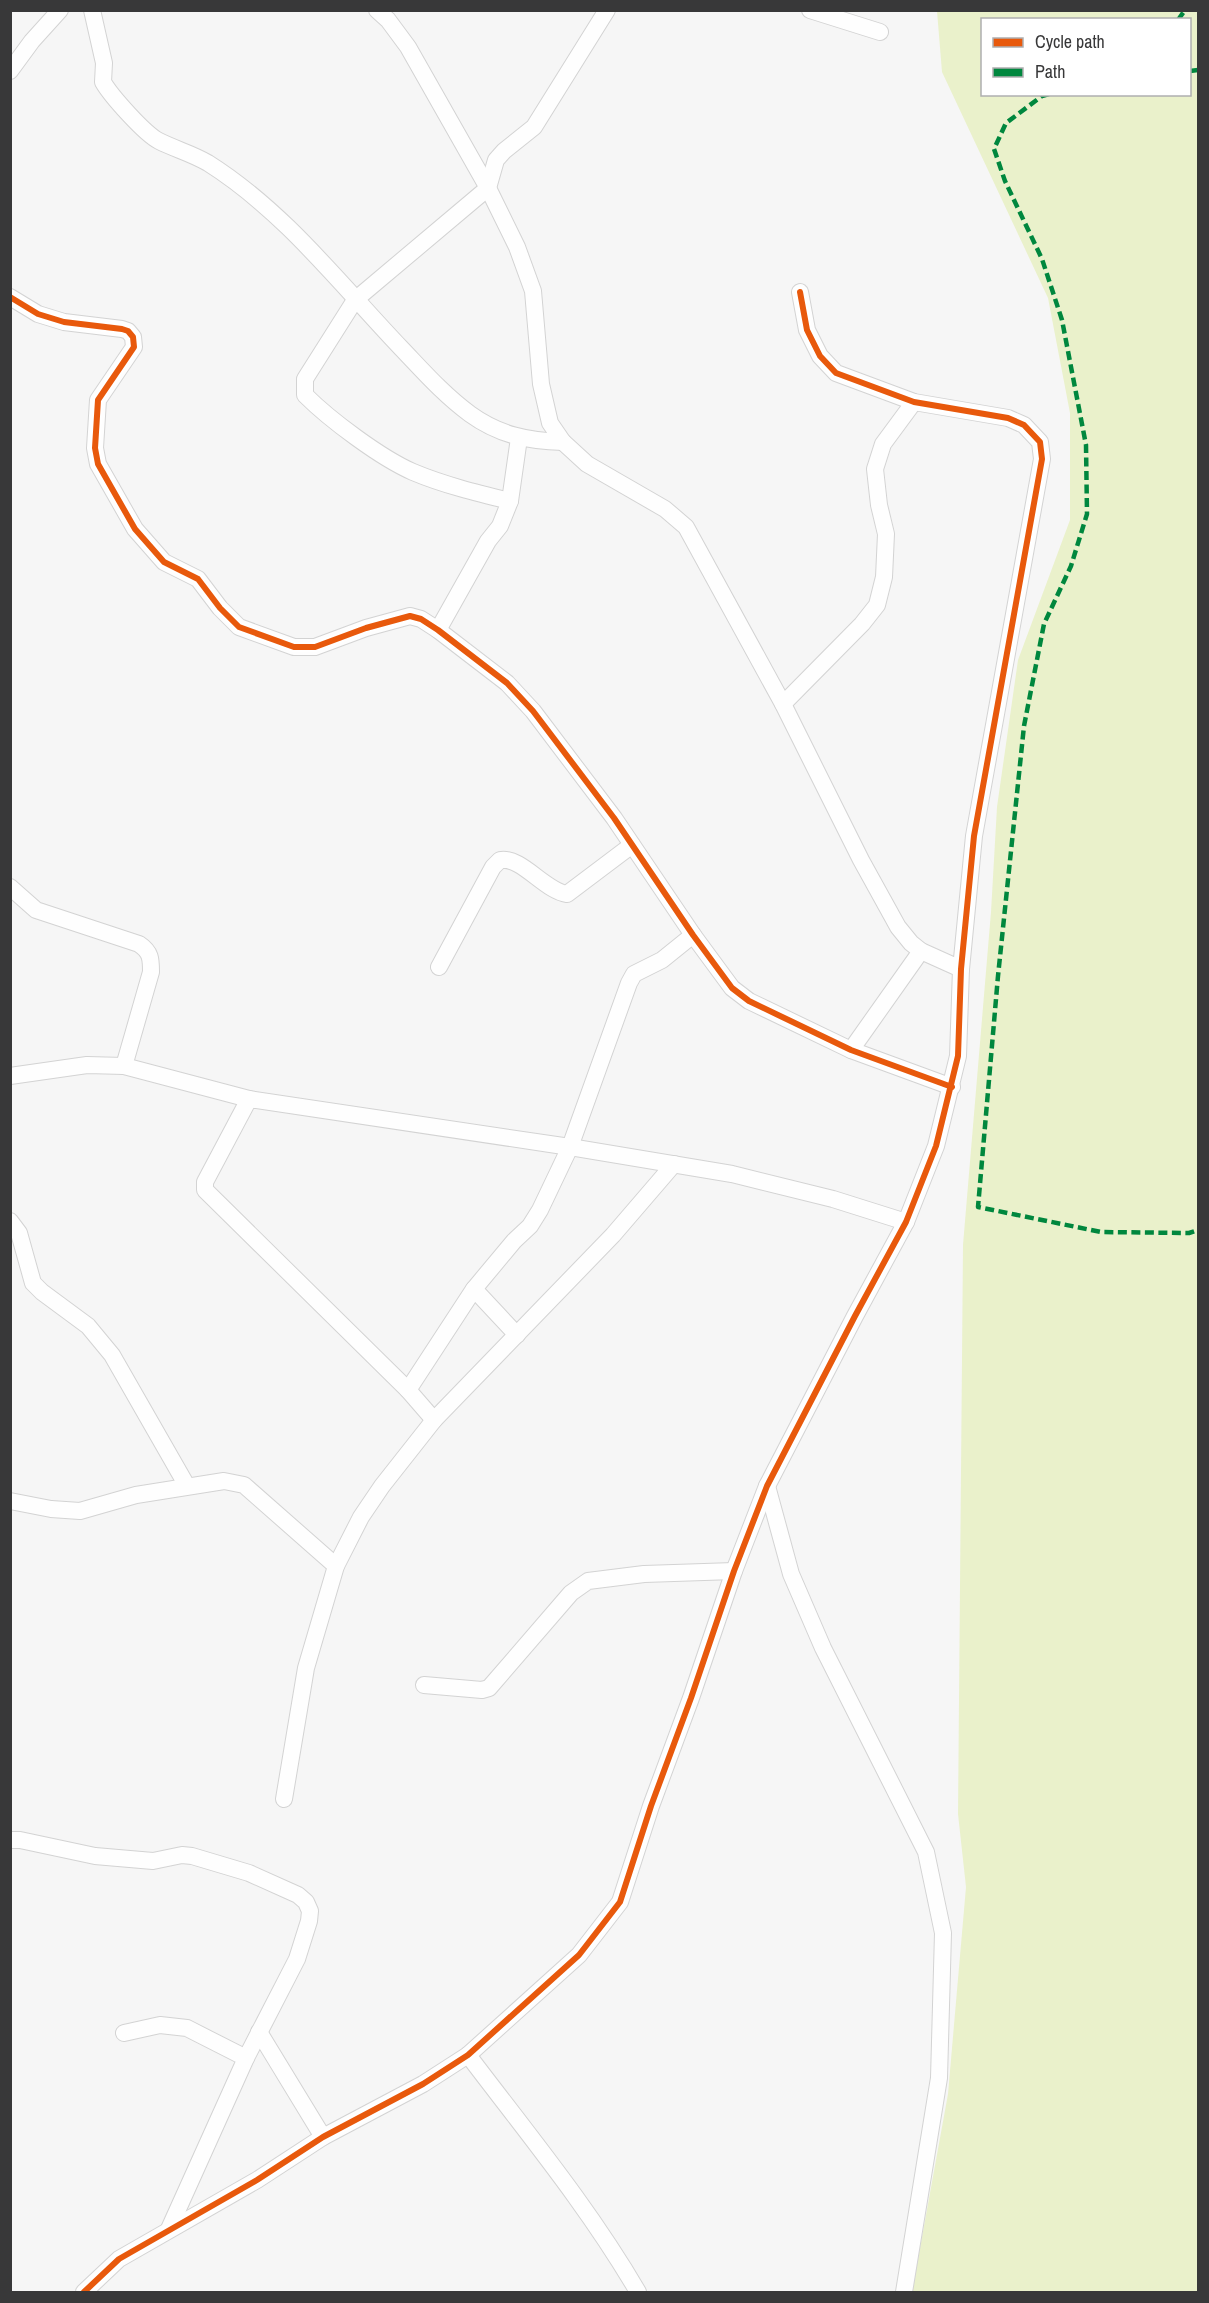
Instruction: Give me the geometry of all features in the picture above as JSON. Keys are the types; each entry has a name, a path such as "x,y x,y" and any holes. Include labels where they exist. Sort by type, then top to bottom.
{"street":[{"path":"10,71 32,41 60,10"},
{"path":"92,10 104,63 103,82 151,136 207,162 252,196 307,245 355,300 439,387 471,414 519,438 563,442"},
{"path":"377,10 388,20 408,47 488,188 517,247 533,291 544,403 550,423 563,442 587,464 665,509 686,527 783,704 861,860 898,927 911,944 921,951 961,969"},
{"path":"510,501 449,485 412,471 384,456 316,406 305,395 305,380 355,300 488,188 496,160 534,127 607,10"},
{"path":"810,10 880,32"},
{"path":"84,2292 119,2259 257,2180 323,2137 423,2084 468,2055 579,1955 620,1902 651,1806 692,1698 734,1571 767,1486 906,1222 936,1146 958,1056 961,969 974,836 1042,459 1040,442 1024,425 1008,418 914,402 836,373 820,356 807,330 800,292"},
{"path":"10,297 38,314 55,319 128,331 134,347 98,400 95,448 98,464 135,529 152,550 164,562 198,579 220,608 239,627 294,647 315,647 366,628 410,616 421,619 507,683 533,711 632,845 726,981 749,1001 851,1050 952,1087"},
{"path":"783,704 862,624 877,605 884,577 886,534 879,506 876,470 883,444 914,402"},
{"path":"438,630 488,541 500,526 510,501 519,438"},
{"path":"439,967 493,867 500,860 512,861 558,891 567,894 632,845"},
{"path":"10,887 36,910 139,944 147,950 151,957 151,972 124,1066"},
{"path":"408,1390 474,1289 514,1241 530,1226 570,1147 634,974 662,960 693,935"},
{"path":"851,1050 921,951"},
{"path":"10,1076 87,1065 124,1066 249,1099 570,1147 732,1174 833,1199 906,1222"},
{"path":"249,1099 205,1182 205,1190 408,1390 434,1420"},
{"path":"284,1798 306,1668 336,1566 361,1517 434,1420 613,1235 674,1164"},
{"path":"10,1221 19,1233 33,1283 88,1326 112,1355 187,1486"},
{"path":"474,1289 517,1335"},
{"path":"10,1501 51,1509 80,1511 136,1495 224,1481 244,1485 336,1566"},
{"path":"767,1486 791,1574 823,1648 926,1852 944,1934 939,2078 904,2292"},
{"path":"424,1685 482,1690 489,1688 571,1593 588,1581 644,1574 734,1571"},
{"path":"10,1840 95,1856 153,1861 182,1855 192,1856 249,1873 298,1895 306,1902 310,1911 297,1959 246,2058 169,2229"},
{"path":"123,2033 160,2025 187,2028 246,2058"},
{"path":"259,2032 323,2137"},
{"path":"468,2055 585,2208 638,2292"}],"green space":[{"path":"937,11 1198,11 1198,2292 912,2292 948,2094 966,1887 958,1814 963,1245 991,912 997,807 1018,660 1070,520 1070,413 1048,298 942,72"}],"marked path":[{"path":"1179,18 1185,10"},
{"path":"1191,71 1198,70"},
{"path":"1042,96 1006,123 994,149 1005,181 1042,259 1062,320 1086,445 1087,514 1071,566 1044,624 1024,726 998,976 978,1207 1101,1232 1189,1233 1198,1230"}],"cycle path":[{"path":"84,2292 119,2259 257,2180 323,2137 423,2084 468,2055 579,1955 620,1902 651,1806 734,1571 767,1486 906,1222 936,1146 958,1056 961,969 974,836 1042,459 1040,442 1024,425 1008,418 914,402 836,373 820,356 807,330 800,292"},
{"path":"10,297 38,314 64,322 122,329 128,331 133,337 134,347 98,400 95,448 98,464 135,529 164,562 198,579 220,608 239,627 294,647 315,647 366,628 410,616 421,619 507,683 533,711 614,818 693,935 732,988 749,1001 851,1050 952,1087"}]}
